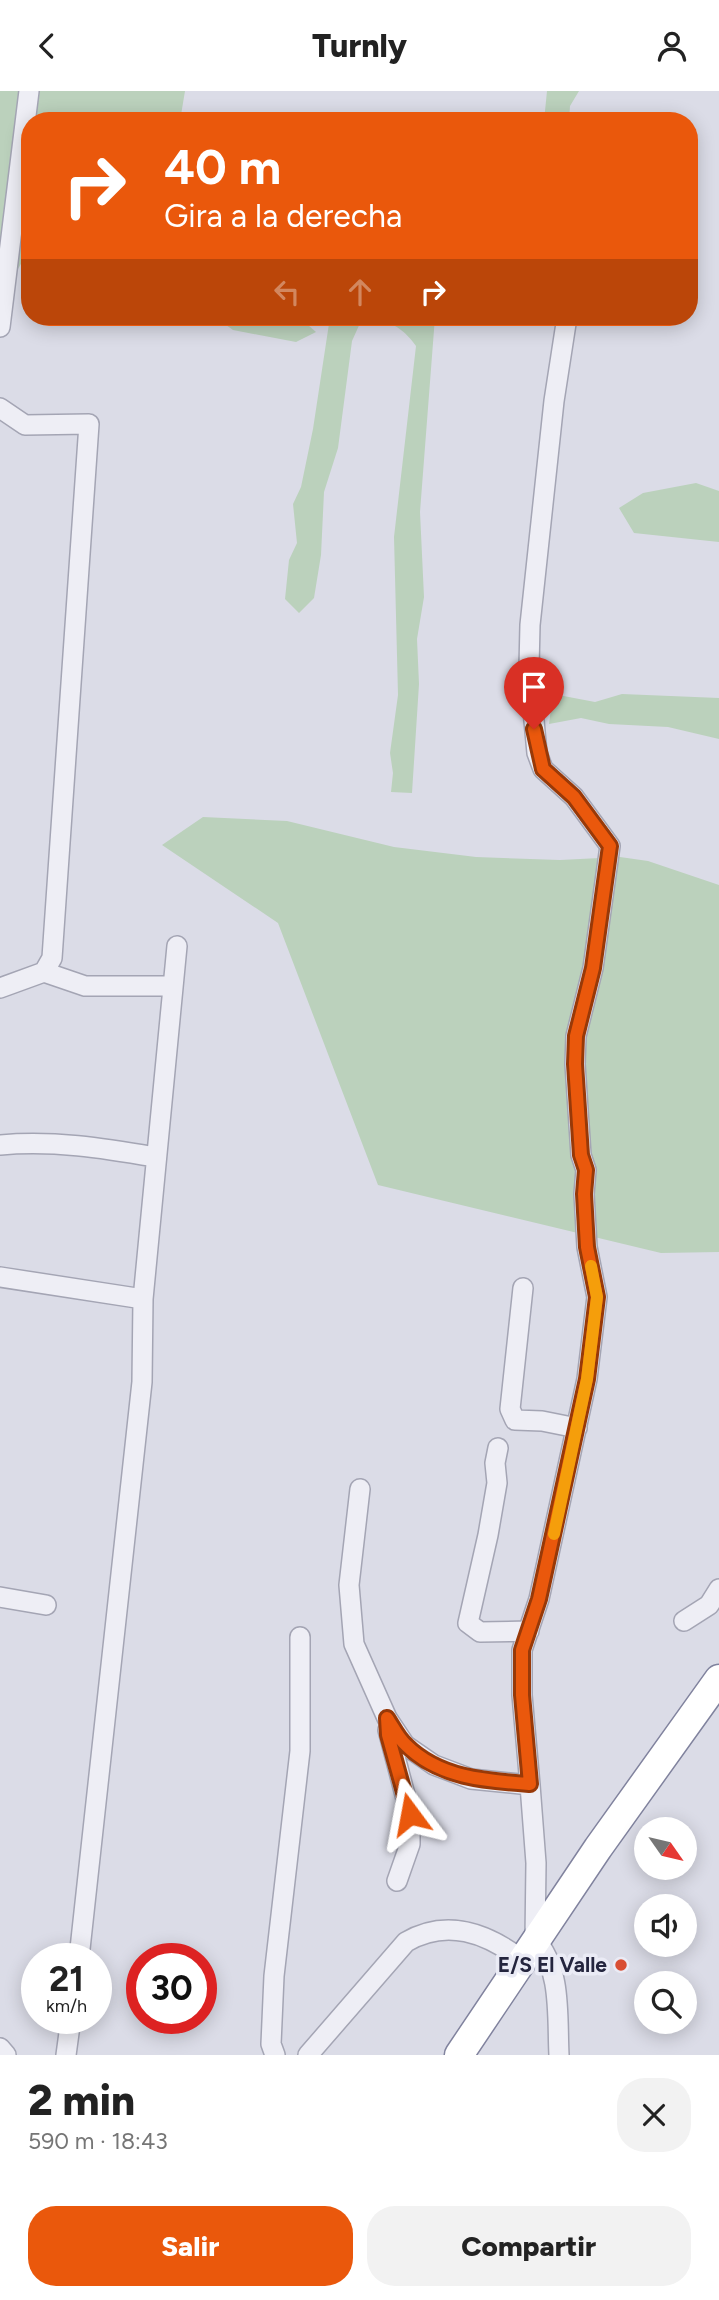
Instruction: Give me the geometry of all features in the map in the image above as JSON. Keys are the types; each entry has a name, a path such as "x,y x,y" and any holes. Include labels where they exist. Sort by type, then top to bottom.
{"highway":[{"path":"460,2055 528,1949 719,1679"}],"street":[{"path":"26,112 29,91"},
{"path":"0,327 21,156"},
{"path":"528,1949 536,1863 522,1695 522,1650 539,1599 577,1428 587,1379 597,1297 587,1247 584,1194 586,1170 581,1155 576,1095 576,1036 593,968 610,846 574,797 543,769 537,753 529,667 530,625 554,401 566,326"},
{"path":"0,408 24,425 89,424 52,958 44,972"},
{"path":"81,1943 142,1382 143,1299 177,946"},
{"path":"0,988 44,972 85,986 173,986"},
{"path":"0,1145 34,1142 104,1148 155,1157"},
{"path":"0,1277 143,1299"},
{"path":"523,1288 510,1409 515,1420 542,1420 577,1428"},
{"path":"498,1448 495,1463 497,1483 468,1623 481,1632 529,1631"},
{"path":"360,1489 349,1585 354,1644 387,1718 405,1745 434,1765 471,1779 530,1784"},
{"path":"684,1621 709,1605 719,1589"},
{"path":"0,1597 46,1605"},
{"path":"275,2055 271,2044 274,1976 300,1751 300,1637"},
{"path":"387,1718 388,1735 410,1814 411,1844 397,1881"},
{"path":"308,2055 407,1942 425,1931 447,1929 548,1953 554,1974 559,2055"},
{"path":"66,2055 69,2034"},
{"path":"0,2048 6,2055"}],"green space":[{"path":"0,91 185,91 182,112 21,112 21,264 10,283 0,280"},
{"path":"547,91 579,91 570,112 545,112"},
{"path":"227,326 309,326 316,332 296,342 233,330"},
{"path":"329,326 359,326 352,341 338,448 324,492 321,555 314,598 299,613 285,599 289,560 297,543 293,504 301,487"},
{"path":"394,326 434,326 420,512 424,597 417,639 419,684 412,793 391,792 393,773 390,753 398,695 394,537 416,346"},
{"path":"696,483 719,491 719,542 634,533 619,508 643,493"},
{"path":"553,694 595,702 622,694 719,698 719,739 668,727 609,724 581,718 549,724"},
{"path":"203,817 287,821 394,847 476,857 560,860 620,857 648,861 719,885 719,1252 661,1253 378,1185 278,923 162,845"}],"slow traffic":[{"path":"554,1534 587,1379 597,1297 591,1266"}],"place":[{"name":"E/S El Valle","path":"621,1965"}],"route":[{"path":"410,1814 388,1735 387,1718 405,1745 434,1765 471,1779 530,1784 522,1695 522,1650 539,1599 587,1379 597,1297 587,1247 584,1194 586,1170 581,1155 575,1064 576,1036 593,968 610,846 603,832 574,797 543,769 537,753 534,729"}]}
